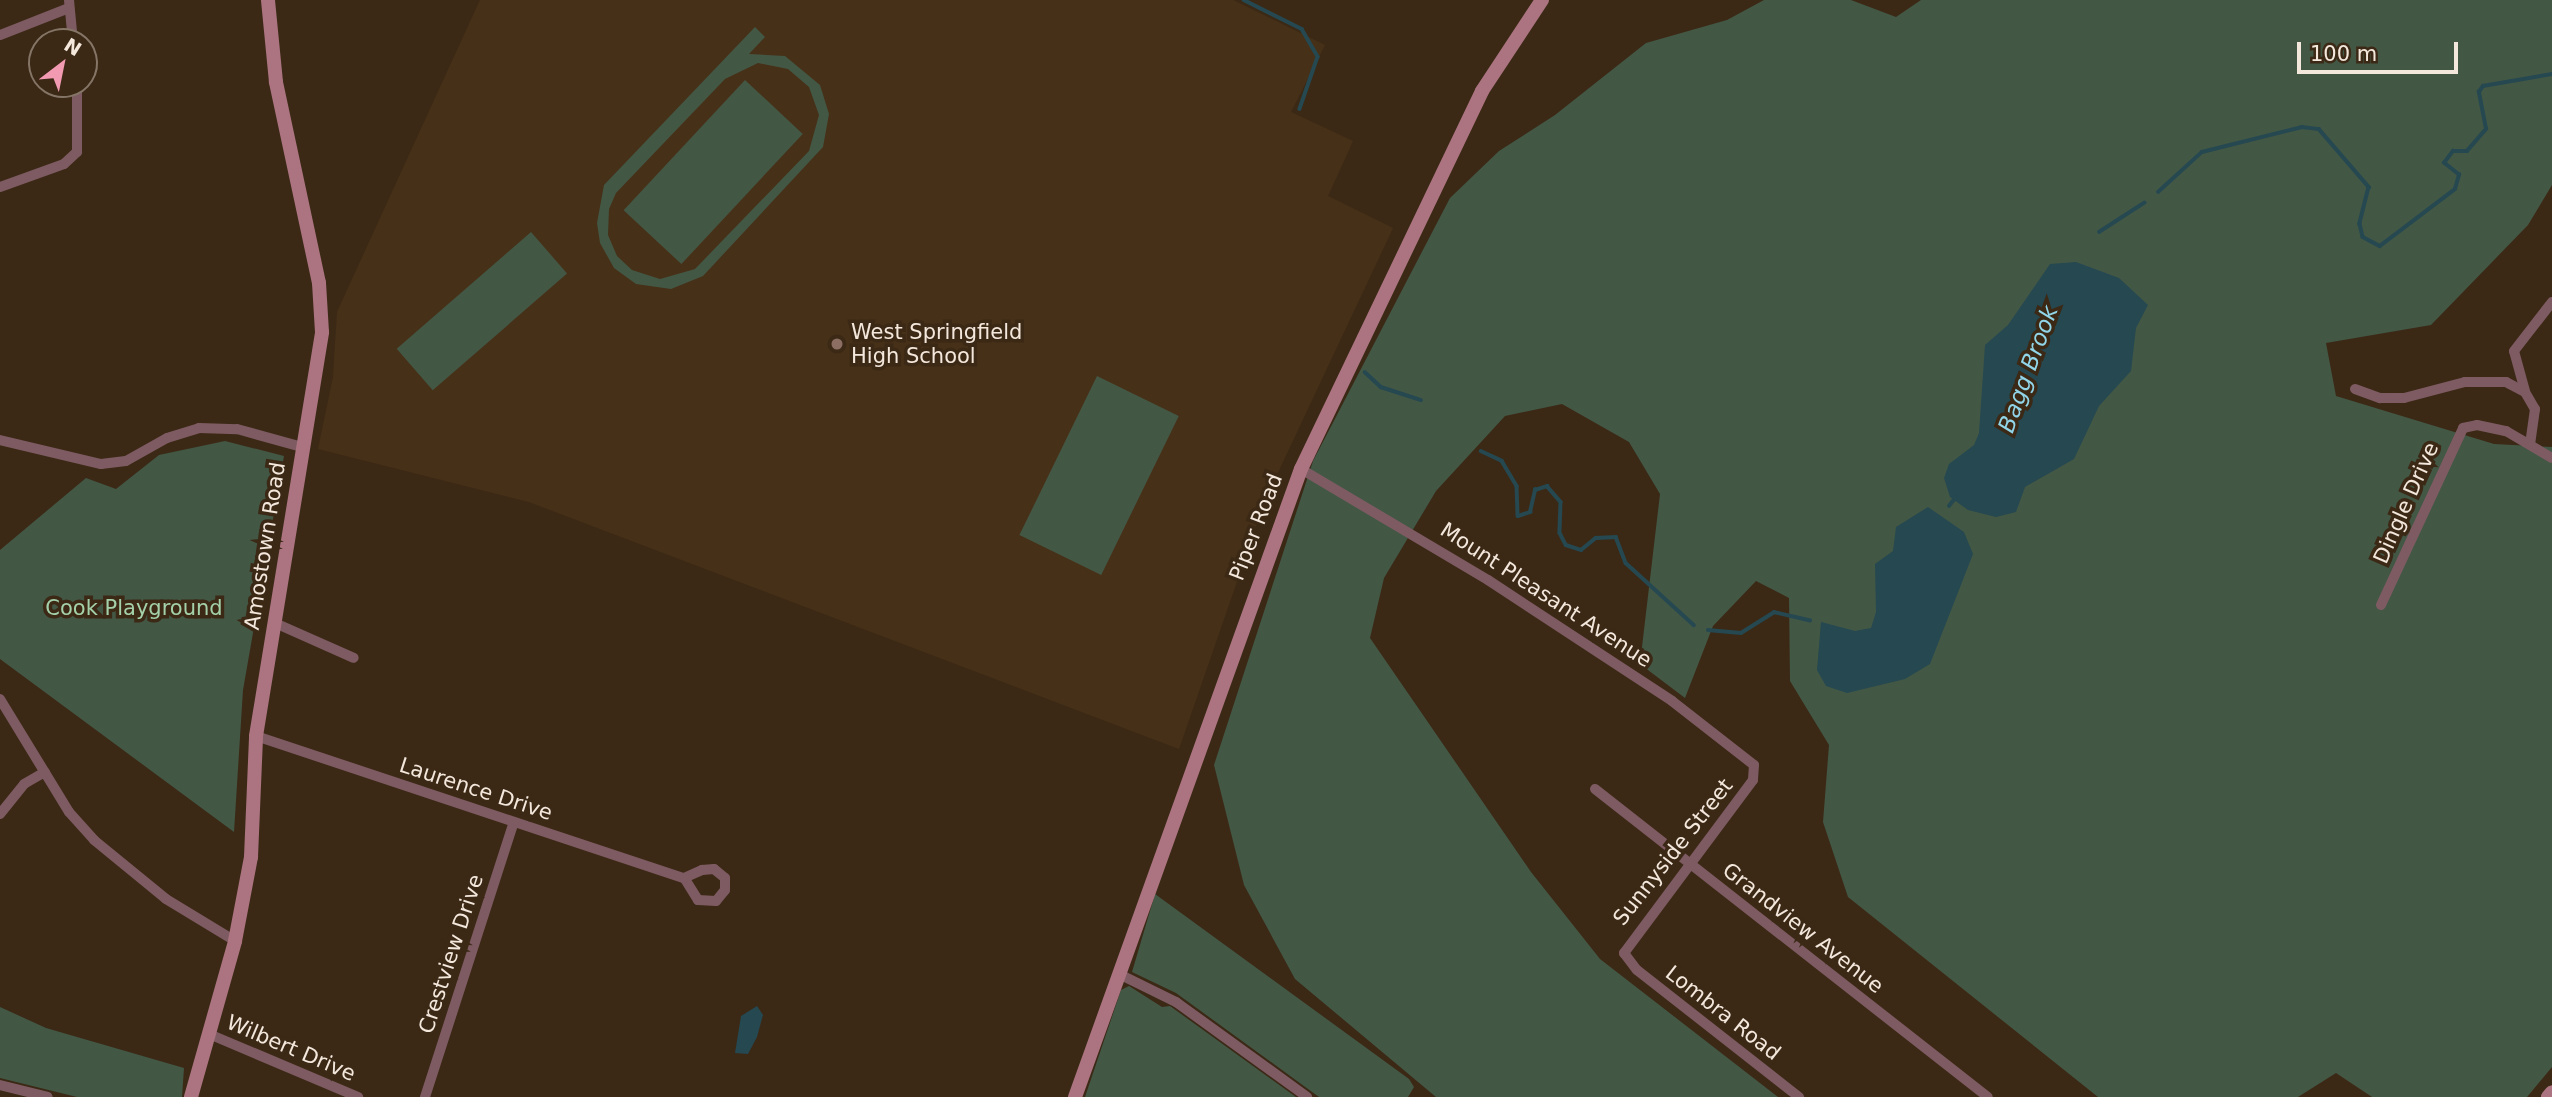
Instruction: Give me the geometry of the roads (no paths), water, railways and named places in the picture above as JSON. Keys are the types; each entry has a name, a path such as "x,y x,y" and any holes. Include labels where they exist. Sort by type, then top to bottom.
{"main road":[{"name":"Amostown Road","path":"191,1097 235,941 251,858 256,736 322,312 275,82 268,0"},
{"name":"Piper Road","path":"1074,1097 1301,469 1482,91 1542,0"},
{"path":"2548,1097 2552,1092"}],"street":[{"path":"0,35 69,4 72,28"},
{"path":"0,187 64,164 78,152 77,98"},
{"path":"2530,445 2535,409 2525,391 2514,351 2552,302"},
{"path":"2355,389 2380,398 2404,398 2488,379 2525,391"},
{"name":"Dingle Drive","path":"2381,606 2463,428 2490,426 2552,458"},
{"path":"0,440 101,464 126,461 167,438 200,428 237,429 302,447"},
{"name":"Mount Pleasant Avenue","path":"1301,469 1440,549 1672,701 1756,771"},
{"path":"275,623 354,658"},
{"path":"0,699 69,812 108,853 181,909 235,941"},
{"name":"Laurence Drive","path":"256,736 684,878"},
{"name":"Sunnyside Street","path":"1626,958 1627,943 1756,771"},
{"path":"0,814 24,784 45,772"},
{"name":"Grandview Avenue","path":"1595,789 1988,1097"},
{"name":"Crestview Drive","path":"425,1097 514,822"},
{"name":"Lombra Road","path":"1626,958 1799,1097"},
{"path":"1119,974 1176,1002 1307,1097"},
{"name":"Wilbert Drive","path":"209,1034 358,1097"},
{"path":"0,1085 48,1097"}],"water":[{"path":"2076,262 2119,278 2148,305 2136,328 2131,371 2099,406 2074,459 2025,487 2016,512 1996,517 1968,510 1950,497 1944,478 1949,464 1974,445 1979,433 1985,345 2008,325 2050,264"},
{"path":"1928,507 1964,532 1973,554 1930,664 1905,679 1847,693 1826,686 1817,670 1821,622 1855,631 1871,628 1876,612 1875,564 1893,551 1896,527"},
{"path":"757,1006 763,1015 757,1037 748,1054 735,1053 741,1016"}],"waterway":[{"name":"Bagg Brook","path":"1244,0 1302,29 1318,57 1300,109"},
{"name":"Bagg Brook","path":"2158,192 2202,152 2302,127 2319,129 2369,187 2360,224 2363,237 2380,246 2455,189 2459,175 2444,163 2453,151 2467,151 2486,129 2479,92 2483,86 2552,74"},
{"name":"Bagg Brook","path":"2099,232 2144,203"},
{"name":"Bagg Brook","path":"1365,372 1381,387 1421,400"},
{"name":"Bagg Brook","path":"1481,451 1502,461 1517,486 1518,516 1530,512 1535,490 1547,486 1561,502 1560,533 1566,545 1581,550 1596,538 1616,537 1626,563 1694,625"},
{"name":"Bagg Brook","path":"1949,506 1956,497"},
{"name":"Bagg Brook","path":"1708,630 1741,633 1774,612 1810,620"}],"place":[{"name":"West Springfield High School","path":"837,344"}],"park label":[{"name":"Cook Playground","path":"134,608"}]}
